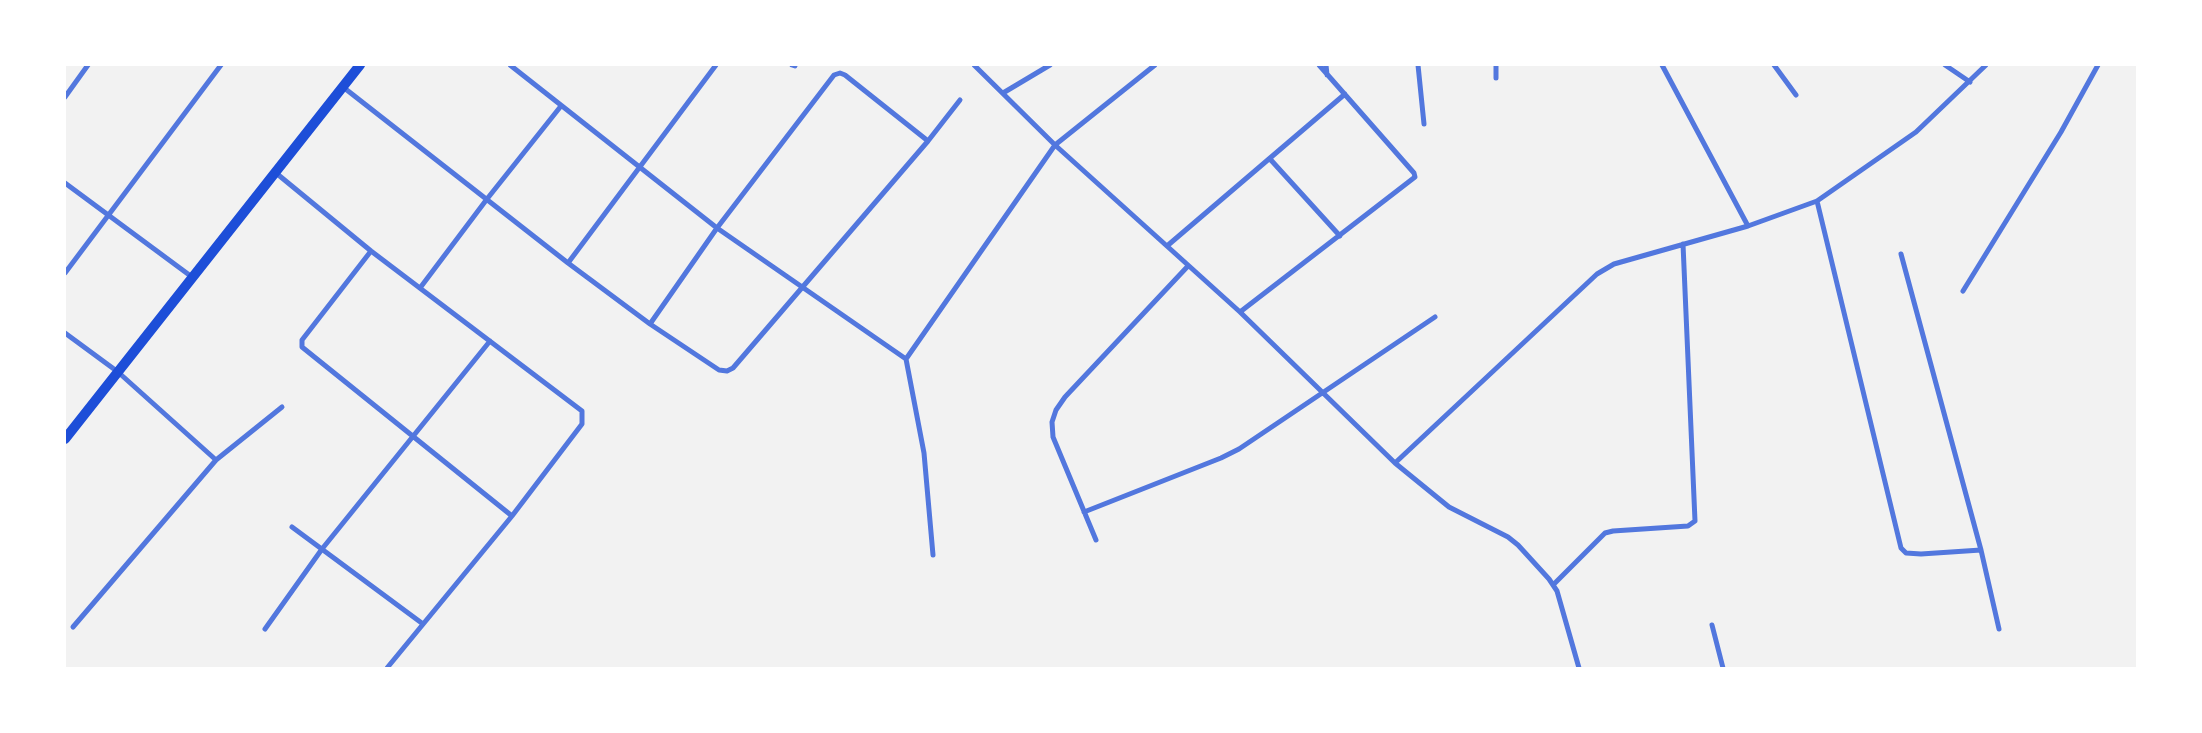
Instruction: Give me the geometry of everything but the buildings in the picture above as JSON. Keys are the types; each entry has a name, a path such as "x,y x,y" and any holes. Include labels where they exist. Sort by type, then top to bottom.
{"main road":[{"path":"65,439 360,65"}],"street":[{"path":"65,97 88,65"},
{"path":"65,273 222,65"},
{"path":"510,65 717,228 906,359 924,453 934,555"},
{"path":"568,263 716,65"},
{"path":"974,65 1055,145 1240,312 1396,463 1449,507 1508,537 1518,545 1552,585 1563,606 1579,668"},
{"path":"1003,93 1050,65"},
{"path":"1240,312 1415,177 1319,65"},
{"path":"1326,65 1327,75"},
{"path":"1418,65 1424,124"},
{"path":"1496,65 1496,78"},
{"path":"1662,65 1748,226"},
{"path":"1774,65 1796,95"},
{"path":"1945,65 1970,82"},
{"path":"1396,463 1597,274 1614,264 1748,226 1817,201 1916,132 1986,65"},
{"path":"1963,291 2061,132 2098,65"},
{"path":"906,359 1055,145 1152,66"},
{"path":"650,324 717,228 834,75 840,73 845,75 928,141"},
{"path":"343,86 568,263 650,324 719,370 727,371 733,368 928,141 960,100"},
{"path":"1166,246 1344,94"},
{"path":"420,288 487,199 561,106"},
{"path":"1270,158 1340,236"},
{"path":"275,173 371,251 578,406 584,417 582,424 512,516 387,668"},
{"path":"65,183 192,277"},
{"path":"1817,201 1901,548 1906,553 1921,554 1981,550"},
{"path":"1552,585 1605,533 1613,530 1688,526 1695,521 1683,244"},
{"path":"371,251 302,340 302,347 512,516"},
{"path":"1901,254 1981,550 1999,629"},
{"path":"1096,540 1053,437 1052,422 1056,410 1065,397 1188,266"},
{"path":"1084,512 1221,458 1239,449 1321,392 1435,318"},
{"path":"65,333 118,372 216,460"},
{"path":"265,629 322,549 490,341"},
{"path":"73,627 216,460 282,407"},
{"path":"292,527 423,624"},
{"path":"1712,625 1723,668"}]}
